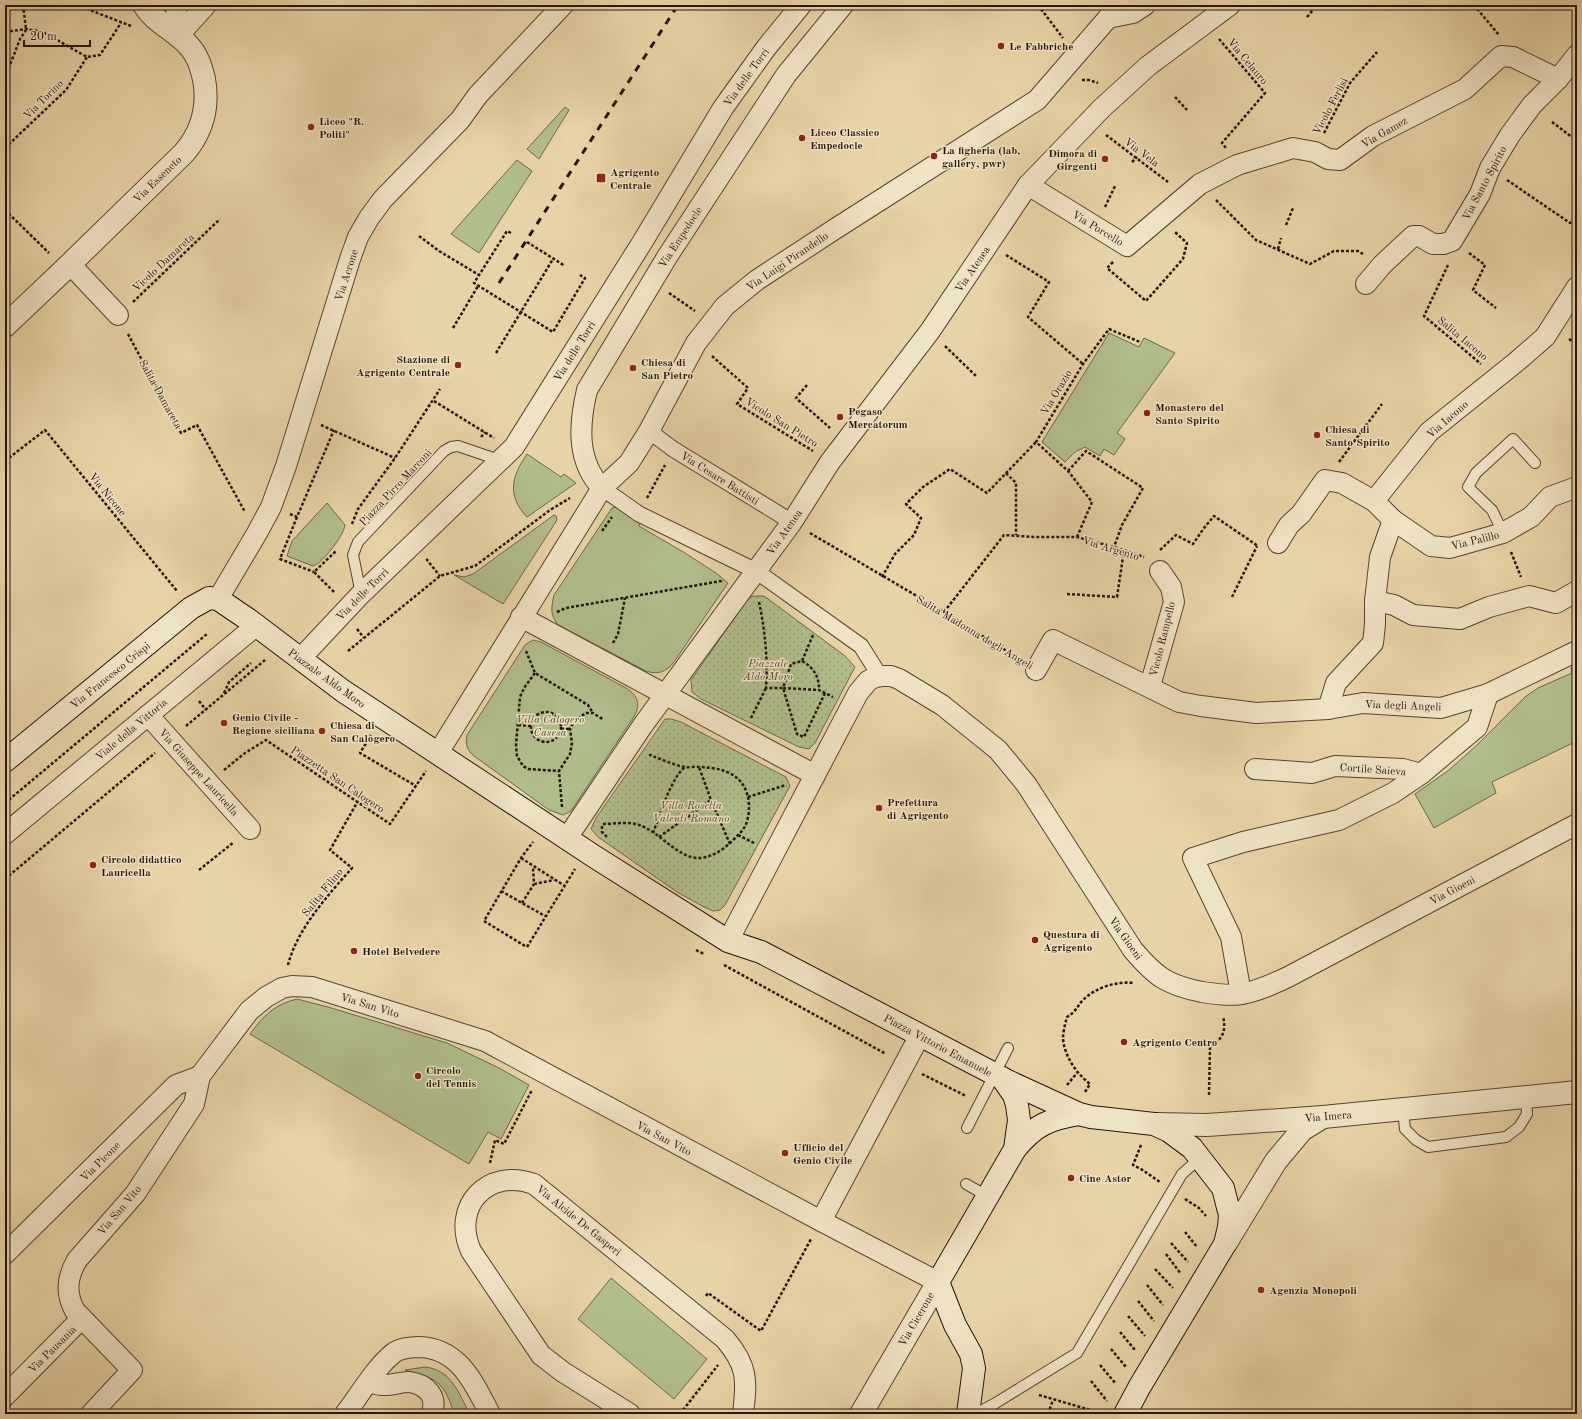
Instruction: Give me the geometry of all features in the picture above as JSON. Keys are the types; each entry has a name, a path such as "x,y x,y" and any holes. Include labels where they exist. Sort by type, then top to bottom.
{"main road":[{"name":"Via Esseneto","path":"5,326 184,153 202,124 206,98 201,63 190,46 150,14 144,5"},
{"name":"Via Francesco Crispi","path":"7,756 191,608 209,598 218,599"},
{"name":"Piazzale Aldo Moro","path":"218,599 257,625 343,691 438,753 554,818 567,838 728,941"},
{"name":"Piazza Vittorio Emanuele","path":"728,941 761,952 998,1076 1014,1095 1018,1105 1019,1120 1015,1149 971,1223"},
{"path":"998,1076 1081,1104"},
{"name":"Via Imera","path":"1081,1104 1092,1117 1149,1123 1207,1125 1403,1110 1577,1092"},
{"path":"1015,1149 1028,1134 1042,1124 1081,1104"},
{"path":"1114,1409 1140,1386 1276,1161 1302,1130 1323,1117"},
{"path":"1149,1123 1182,1139 1200,1158 1224,1188 1230,1215 1230,1227 1225,1244"},
{"name":"Via Cicerone","path":"861,1414 971,1223"},
{"path":"938,1282 955,1325 971,1354 974,1368 968,1414"}],"street":[{"path":"176,5 178,36"},
{"path":"178,36 206,5"},
{"name":"Via Acrone","path":"218,599 271,507 350,259 358,237 369,218 383,199 460,120 478,95 563,5"},
{"name":"Via delle Torri","path":"300,659 361,594 506,454 643,241 723,108 766,48 801,5"},
{"name":"Via Empedocle","path":"602,488 593,479 586,465 582,446 582,409 587,390 667,257 786,75 843,5"},
{"path":"1111,12 1133,13 1145,5"},
{"name":"Via Atenea","path":"763,577 792,522 830,462 930,331 1028,185 1089,122 1148,66 1230,5"},
{"name":"Via Luigi Pirandello","path":"602,488 629,463 649,431 696,343 725,306 757,280 834,229 1037,100 1111,12"},
{"name":"Via Santo Spirito","path":"1448,242 1480,194 1490,168 1510,135 1532,105 1558,79 1577,54"},
{"path":"1501,56 1513,57 1558,79"},
{"name":"Via Gamez","path":"1192,190 1237,165 1293,148 1315,152 1328,159 1340,160 1373,136 1465,88 1501,56"},
{"name":"Via Porcello","path":"1028,185 1127,246 1192,190"},
{"path":"1366,284 1382,265 1413,236 1419,236 1433,244 1448,242"},
{"path":"68,266 118,316"},
{"name":"Via Iacono","path":"1374,501 1429,432 1545,337 1577,287"},
{"name":"Via Cesare Battisti","path":"649,431 673,448 792,522"},
{"path":"1278,543 1289,525 1301,514 1325,480 1342,484 1374,501"},
{"name":"Via Palillo","path":"1374,501 1393,520 1431,546 1450,548 1503,533 1531,517 1550,497 1577,487"},
{"path":"438,753 602,488 639,514 763,577 861,646 880,676 868,681 862,686 728,941"},
{"path":"1328,709 1336,683 1373,643 1375,601 1380,556 1393,520"},
{"name":"Vicolo Rampello","path":"1150,686 1174,602 1170,586 1155,562"},
{"path":"567,838 666,694 763,577"},
{"path":"1375,601 1394,605 1413,615 1460,619 1489,607 1529,596 1556,603 1577,591"},
{"path":"521,617 552,624 666,694 815,775"},
{"name":"Viale della Vittoria","path":"5,834 257,625"},
{"name":"Salita Madonna degli Angeli","path":"1036,670 1054,640 1150,686"},
{"name":"Via degli Angeli","path":"1150,686 1179,702 1256,713 1328,709 1363,702 1441,708 1488,694 1577,651"},
{"name":"Via Gioeni","path":"880,676 891,676 906,683 942,706 998,750 1026,784 1133,950 1147,966 1161,978 1175,986 1218,995 1241,994 1264,988 1288,977 1577,824"},
{"path":"1241,994 1231,937 1194,858 1249,840 1339,820 1393,794 1421,774 1477,727 1488,694"},
{"name":"Via Giuseppe Lauricella","path":"148,715 250,829"},
{"name":"Cortile Saieva","path":"1254,769 1312,773 1335,766 1403,768 1421,774"},
{"name":"Via San Vito","path":"91,1414 132,1370 75,1311 70,1302 68,1291 68,1280 71,1269 77,1260 135,1194 194,1104 200,1076 249,1011 266,997 282,988 292,986 312,987 485,1041 938,1282"},
{"path":"821,1221 920,1035"},
{"name":"Via Picone","path":"5,1254 176,1085 200,1076"},
{"name":"Via Alcide De Gasperi","path":"630,1414 563,1372 541,1355 471,1251 466,1241 465,1230 465,1220 468,1209 480,1191 490,1184 501,1180 512,1179 524,1180 534,1184 725,1339 732,1347 742,1364 745,1376 746,1389 743,1414"},
{"name":"Via Pausania","path":"5,1396 82,1319"},
{"path":"345,1414 381,1365 396,1352 412,1347 435,1349 457,1361 471,1378 490,1414"},
{"path":"369,1381 380,1385 410,1382 428,1390 432,1395 434,1402 431,1414"}],"lane":[{"path":"1503,533 1492,510 1468,487 1476,473 1513,439 1535,463"},
{"name":"Piazza Pirro Marconi","path":"361,594 353,555 358,542 444,451 451,447 458,446 506,454"},
{"path":"967,1128 998,1076 1008,1048"},
{"path":"1403,1110 1406,1129 1416,1140 1428,1147 1506,1137 1519,1127 1527,1114 1526,1097"},
{"path":"975,1414 1018,1390 1077,1353 1182,1174 1200,1158"},
{"path":"966,1184 987,1196"}],"path":[{"path":"5,78 20,39 26,30 22,5"},
{"path":"5,32 26,30 44,32 87,57 100,54 121,23 78,5"},
{"path":"1038,5 1075,56"},
{"path":"1307,16 1318,5"},
{"path":"1474,5 1505,44 1501,56"},
{"name":"Via Celauro","path":"1205,23 1264,94 1222,143 1237,165"},
{"name":"Vicolo Ferlisi","path":"1315,152 1350,83 1377,52"},
{"name":"Via Torino","path":"5,148 66,90 87,57"},
{"path":"1175,97 1187,110"},
{"name":"Via Vela","path":"1089,122 1137,157 1192,190 1256,240 1310,264 1334,251 1358,251"},
{"path":"1552,122 1577,141"},
{"path":"1132,162 1137,157"},
{"path":"1490,168 1570,223 1577,215"},
{"path":"1105,208 1114,186"},
{"path":"1286,225 1293,208"},
{"path":"5,210 68,266"},
{"path":"1127,246 1107,268 1146,301 1183,260 1187,243 1160,218"},
{"name":"Vicolo Damareta","path":"118,316 220,219"},
{"path":"511,233 507,231 474,283 553,332 585,278 580,275"},
{"path":"419,236 479,275"},
{"path":"1278,249 1281,238"},
{"path":"527,242 565,266"},
{"path":"1448,242 1485,265 1473,290 1496,308"},
{"name":"Salita Iacono","path":"1448,242 1450,260 1424,316 1496,377"},
{"name":"Via Orazio","path":"882,577 895,554 914,536 921,518 906,504 923,488 950,469 987,493 1036,442 1083,364 1028,317 1049,282 989,244"},
{"path":"496,353 553,259"},
{"path":"453,328 478,286"},
{"path":"669,293 712,322"},
{"name":"Salita Damareta","path":"118,316 181,433 197,425 237,500 257,533"},
{"path":"1083,364 1109,329 1140,342"},
{"path":"930,331 976,376"},
{"name":"Vicolo San Pietro","path":"696,343 748,388 738,404 789,434 830,462"},
{"path":"807,385 796,398 846,441"},
{"path":"434,401 500,442 506,454"},
{"path":"1325,480 1382,404"},
{"path":"320,424 396,458"},
{"name":"Via Nicone","path":"5,461 45,430 191,608"},
{"path":"314,572 280,559 334,430"},
{"path":"1036,442 1068,471 1092,502 1076,537"},
{"path":"600,536 614,513 619,513 635,522 673,448"},
{"path":"1068,471 1086,451 1143,488 1122,525 1114,547"},
{"path":"1006,473 1016,483 1016,535"},
{"path":"348,651 440,576 475,566 550,510"},
{"path":"286,512 297,517"},
{"name":"Via Argento","path":"944,612 1004,535 1076,537 1124,550 1155,562 1176,535 1193,544 1214,516 1258,546 1232,597"},
{"name":"Salita Madonna degli Angeli","path":"792,522 882,577 944,612 1036,670"},
{"path":"1067,594 1117,597 1124,550"},
{"path":"433,555 427,560 440,576"},
{"path":"717,588 732,560"},
{"path":"750,719 766,688 768,668 763,621 757,596 763,577"},
{"path":"552,624 556,612 566,608 721,581"},
{"path":"611,648 618,634 625,598"},
{"path":"521,657 530,645 538,644 552,624 556,612 555,608"},
{"path":"802,661 814,633 824,620"},
{"path":"5,804 207,634"},
{"path":"5,879 282,645"},
{"path":"525,650 535,674 588,705 593,713 604,720"},
{"path":"819,690 819,681 816,673 810,666 802,661 791,664 783,688 797,734 804,737 809,749 825,757"},
{"path":"224,695 229,682 251,663"},
{"path":"535,674 524,688 520,697 516,750 519,762 523,766 534,770 559,771"},
{"path":"766,688 819,690 834,697"},
{"path":"804,737 825,693"},
{"path":"551,713 560,720 561,729 558,737 553,741 541,742 532,734 531,726 534,717 539,714 551,713"},
{"path":"575,870 526,946 484,921 521,858 554,818 559,771 570,754 572,743 570,729 574,721 580,716 586,713 593,713"},
{"path":"744,716 756,722"},
{"path":"518,725 531,726"},
{"path":"561,729 570,729"},
{"name":"Piazzetta San Calogero","path":"209,783 245,753 266,740 390,824 438,753"},
{"path":"368,740 360,753 416,786"},
{"path":"598,824 637,824 683,853 696,858 711,855 730,844 745,828 748,818 748,797 742,784 730,773 724,770 699,766 685,767 650,755 654,749"},
{"path":"699,766 711,800 730,844"},
{"path":"653,833 674,780 680,771 685,767"},
{"path":"748,797 815,775"},
{"path":"658,837 711,800"},
{"name":"Salita Filino","path":"289,960 306,925 328,894 352,868 330,850 358,802"},
{"path":"199,870 250,829"},
{"path":"738,835 754,843"},
{"path":"521,858 565,886"},
{"path":"522,903 534,884 533,867"},
{"path":"534,884 554,880"},
{"path":"501,891 545,916"},
{"path":"696,950 705,955"},
{"path":"722,964 891,1057"},
{"path":"1081,1104 1090,1084 1077,1073 1068,1056 1063,1038 1067,1017 1075,1012 1084,1000 1102,988 1116,983 1141,984"},
{"path":"1209,1095 1210,1046 1221,1039 1225,1031 1218,995"},
{"path":"495,1140 504,1144 542,1072"},
{"path":"1071,1079 1077,1073"},
{"path":"1149,1123 1133,1165 1199,1208 1211,1220"},
{"path":"693,1313 708,1293 761,1331 821,1221"},
{"path":"1185,1232 1200,1251"},
{"path":"1171,1243 1191,1266"},
{"path":"1166,1254 1184,1278"},
{"path":"1156,1269 1176,1292"},
{"path":"1147,1285 1165,1309"},
{"path":"1138,1301 1156,1324 1159,1319"},
{"path":"1128,1316 1148,1339"},
{"path":"680,1414 732,1347"},
{"path":"1111,1349 1129,1371"},
{"path":"1100,1366 1119,1388"},
{"path":"1018,1390 1031,1392 1053,1400 1104,1414 1114,1409 1091,1381"},
{"path":"1048,1414 1053,1400"}],"green space":[{"path":"565,107 569,110 539,159 527,149"},
{"path":"517,160 532,171 479,253 451,234"},
{"path":"1109,333 1139,347 1144,338 1175,353 1117,433 1125,439 1114,455 1104,449 1100,456 1085,447 1075,452 1065,462 1042,442"},
{"path":"527,454 561,477 564,474 576,483 527,517 516,502 514,486 517,471"},
{"path":"327,503 345,525 344,530 332,548 322,560 313,566 287,556 292,541"},
{"path":"617,507 641,519 639,526 685,553 716,573 728,583 674,662 662,672 654,673 646,671 558,625 552,614 554,595 612,508"},
{"path":"554,515 556,516 557,520 503,604 454,575 464,577 473,574"},
{"name":"Piazzale Aldo Moro","path":"753,596 764,596 845,656 855,667 815,743 809,749 799,747 701,699 692,692 691,680 748,599"},
{"name":"Villa Calogero Casesa","path":"533,640 541,642 626,688 634,694 638,705 636,714 571,811 563,815 549,810 474,756 466,744 467,735 525,645"},
{"path":"1577,665 1577,741 1492,782 1496,793 1434,828 1415,794 1449,770 1476,746 1525,697 1538,688 1572,673 1571,668"},
{"name":"Villa Rosetta Valenti Romano","path":"665,719 681,722 786,777 790,786 725,905 720,910 713,911 677,892 598,837 591,829 596,818"},
{"name":"Circolo del Tennis","path":"297,999 447,1043 499,1068 529,1085 501,1139 488,1132 469,1164 250,1034 270,1012 282,1004"},
{"path":"611,1278 707,1359 674,1399 578,1319"},
{"path":"425,1367 434,1369 448,1378 458,1391 470,1414 454,1414 451,1403 443,1388 439,1384 427,1377 405,1370"}],"railway":[{"path":"499,283 678,5"}],"place":[{"name":"Le Fabbriche","path":"1001,46"},
{"name":"Liceo \"R. Politi\"","path":"311,127"},
{"name":"Liceo Classico Empedocle","path":"802,138"},
{"name":"La figheria (lab, gallery, pwr)","path":"934,156"},
{"name":"Dimora di Girgenti","path":"1105,159"},
{"name":"Agrigento Centrale","path":"601,178"},
{"name":"Stazione di Agrigento Centrale","path":"458,365"},
{"name":"Chiesa di San Pietro","path":"633,368"},
{"name":"Monastero del Santo Spirito","path":"1147,413"},
{"name":"Pegaso Mercatorum","path":"840,417"},
{"name":"Chiesa di Santo Spirito","path":"1317,435"},
{"name":"Genio Civile - Regione siciliana","path":"224,723"},
{"name":"Chiesa di San Calogero","path":"322,731"},
{"name":"Prefettura di Agrigento","path":"879,808"},
{"name":"Circolo didattico Lauricella","path":"93,865"},
{"name":"Questura di Agrigento","path":"1035,940"},
{"name":"Hotel Belvedere","path":"354,951"},
{"name":"Agrigento Centro","path":"1124,1042"},
{"name":"Circolo del Tennis","path":"418,1076"},
{"name":"Ufficio del Genio Civile","path":"785,1153"},
{"name":"Cine Astor","path":"1071,1178"},
{"name":"Agenzia Monopoli","path":"1261,1290"}]}
